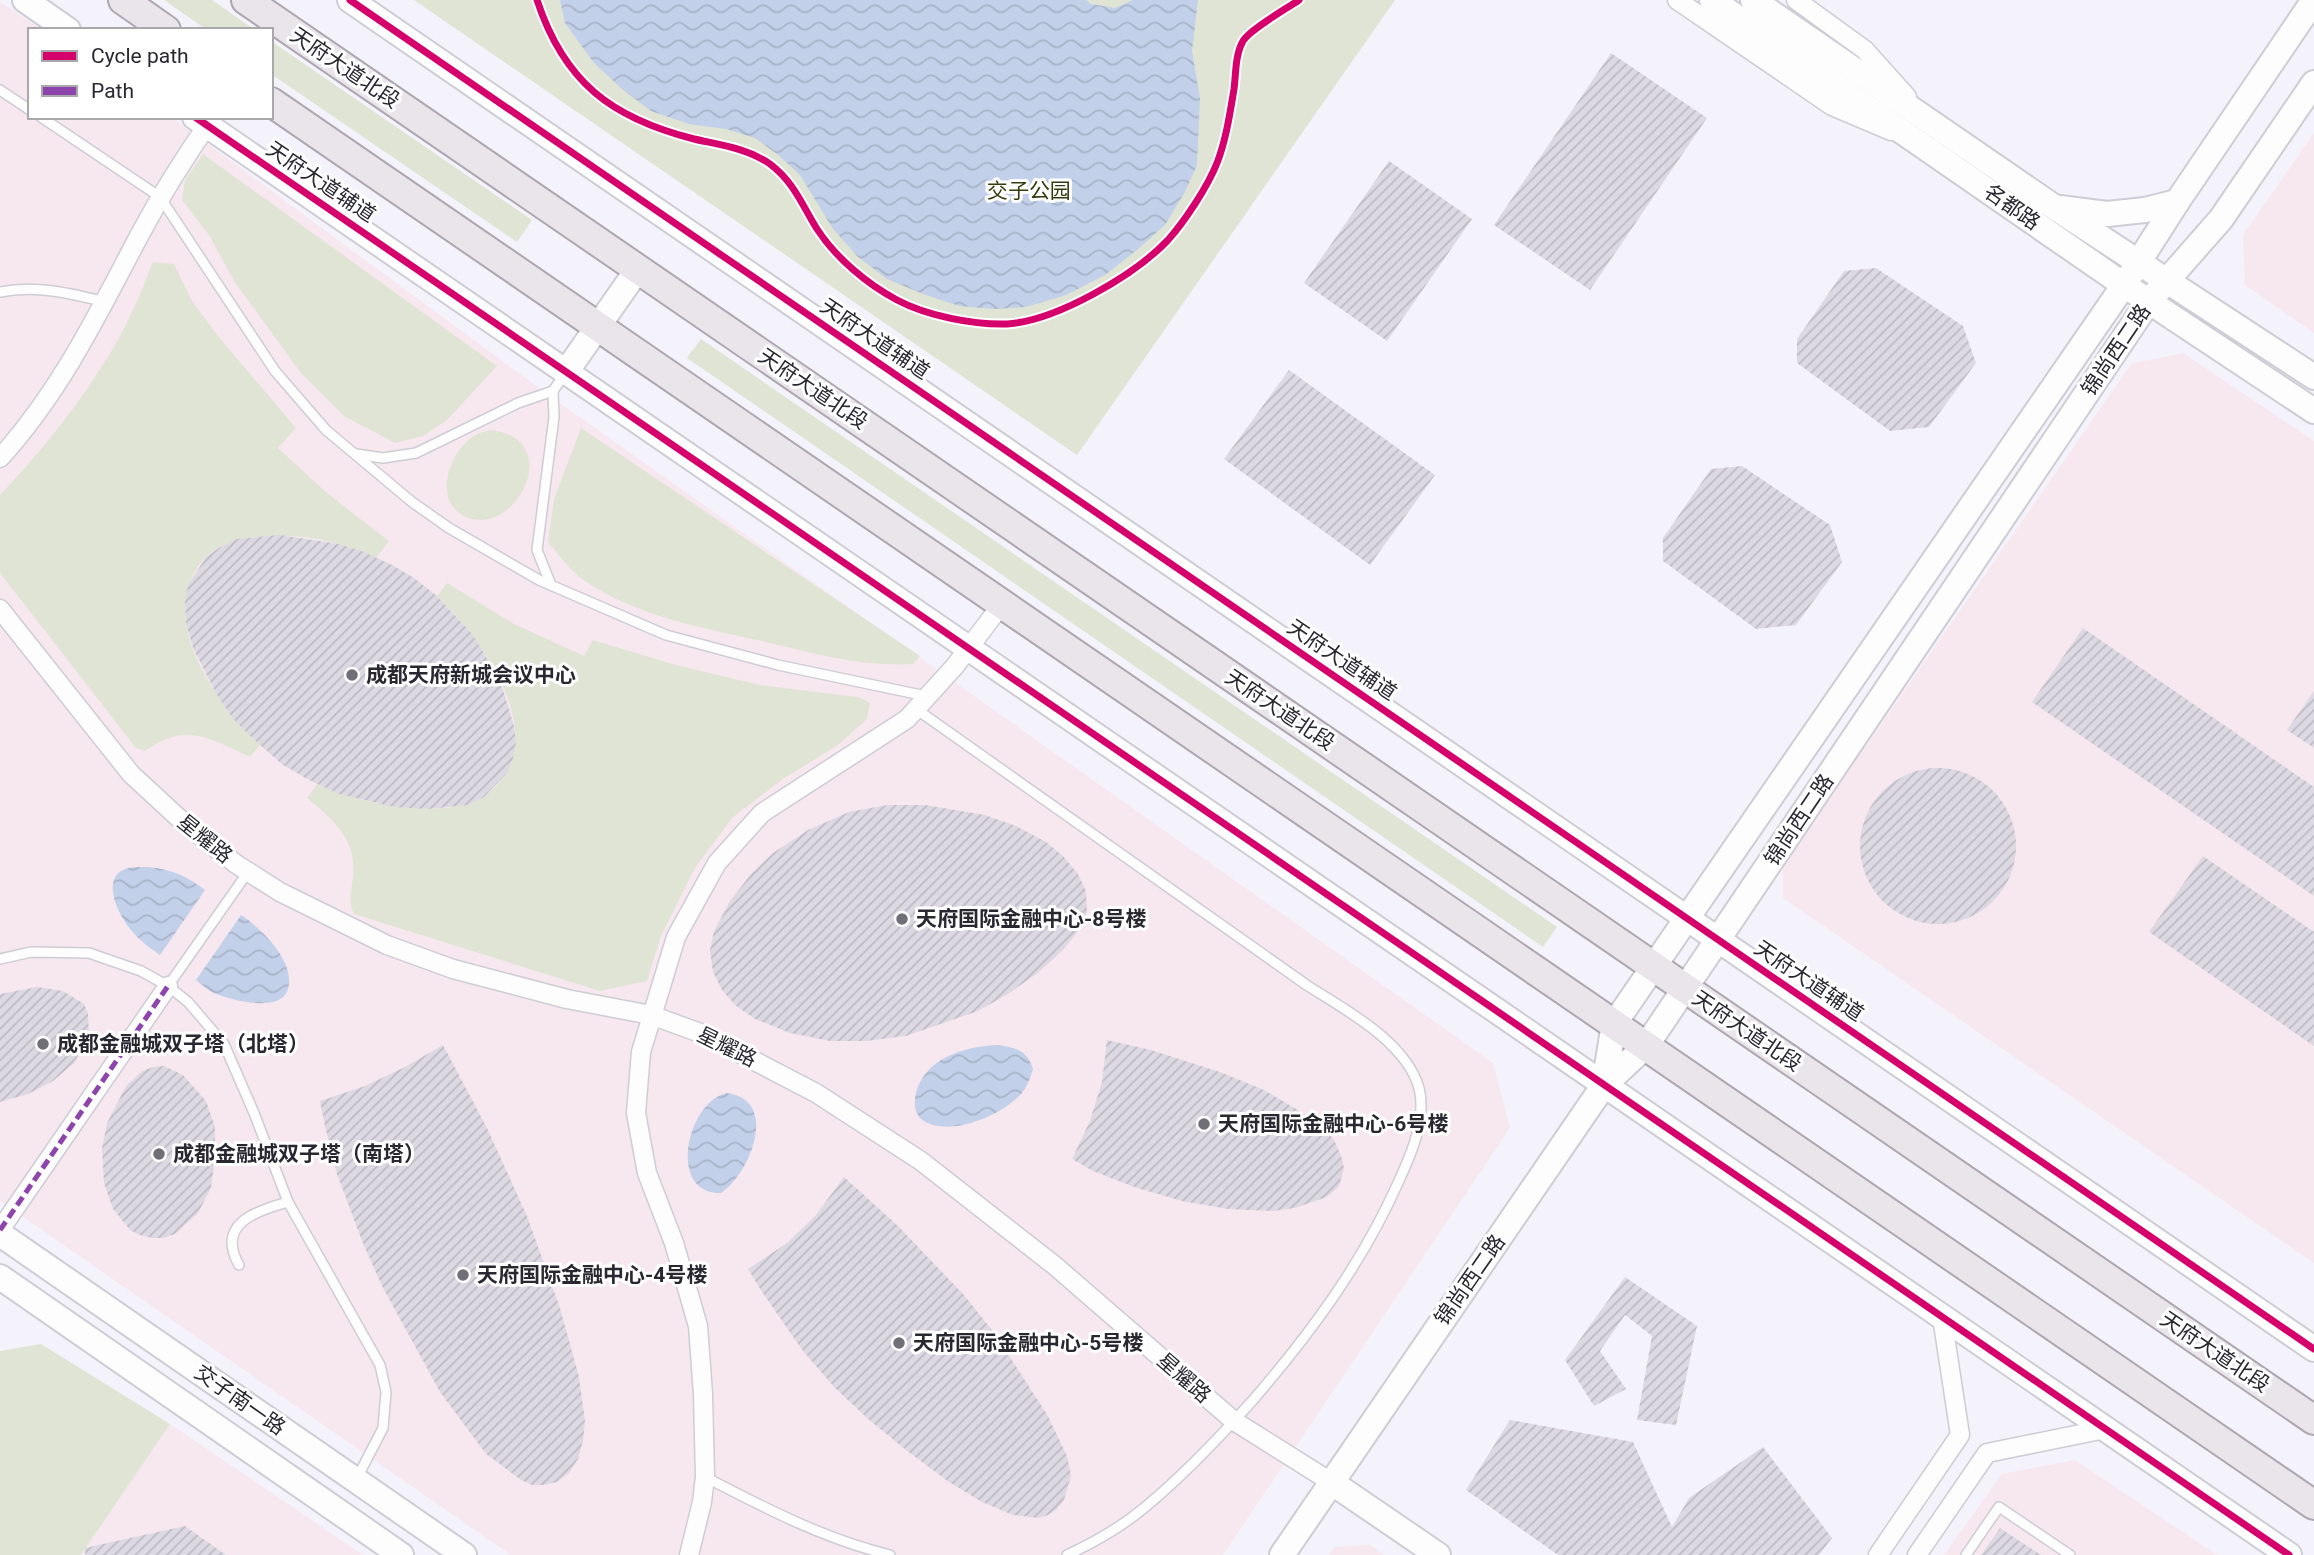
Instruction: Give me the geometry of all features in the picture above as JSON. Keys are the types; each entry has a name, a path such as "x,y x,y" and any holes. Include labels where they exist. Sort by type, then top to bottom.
{"main road":[{"path":"123,0 163,28"},
{"name":"天府大道北段","path":"246,0 2314,1420"},
{"path":"273,103 2314,1505"}],"street":[{"path":"25,0 65,28"},
{"name":"天府大道辅道","path":"350,0 2314,1349"},
{"path":"1677,0 1832,106 1864,122 1920,130"},
{"name":"名都路","path":"1712,0 1920,130 2124,285 2314,411"},
{"path":"1753,0 1920,130 2054,207 2314,377"},
{"path":"1796,0 1865,50 1920,130"},
{"path":"1604,1085 1614,1024 2124,285 2314,0"},
{"name":"锦尚西二路","path":"1282,1555 1604,1085 1646,1046 2149,301 2221,219 2314,83"},
{"path":"0,458 47,400 69,367 160,197 205,120"},
{"name":"天府大道辅道","path":"205,120 560,382 969,648 2289,1555"},
{"path":"2054,207 2107,214 2145,210 2177,202"},
{"path":"560,382 638,269"},
{"path":"689,1555 705,1477 698,1326 674,1243 647,1173 636,1113 641,1052 676,937 717,863 762,813 907,719 969,648 1002,604"},
{"name":"星耀路","path":"0,609 131,774 183,822 248,872 280,892 387,946 453,969 567,999 651,1015 703,1034 816,1093 921,1161 1054,1265 1234,1421 1331,1482 1438,1555"},
{"path":"0,1266 5,1237 167,986"},
{"name":"交子南一路","path":"5,1237 464,1555"},
{"name":"交子南一路","path":"0,1277 401,1555"},
{"path":"1878,1555 1960,1435 1941,1317"},
{"path":"1917,1555 1987,1453 2105,1429"}],"lane":[{"path":"0,90 28,109"},
{"path":"44,119 160,197 275,371 326,430 412,502 449,528 551,585 678,638 922,703 1297,978 1365,1023 1409,1065 1419,1089 1419,1122 1410,1158 1383,1216 1341,1287 1294,1352 1192,1464 1144,1508 1105,1537 1067,1555"},
{"path":"0,292 38,289 63,291 106,302"},
{"path":"354,453 383,458 416,453 560,382"},
{"path":"551,585 537,550 560,382"},
{"path":"167,986 248,872"},
{"path":"0,959 32,952 89,953 141,971 188,1002 224,1044 288,1202 380,1365 386,1392 383,1428 356,1480"},
{"path":"239,1265 234,1255 232,1235 242,1220 263,1208 288,1202"},
{"path":"705,1477 794,1523 862,1548 890,1555"},
{"path":"1966,1555 1999,1507 2070,1555"}],"shaded area":[{"path":"0,2 40,28 28,28 28,119 174,119 554,399 1493,1063 1510,1128 1223,1555 511,1555 0,1201"},
{"path":"2314,133 2314,333 2245,285 2243,235"},
{"path":"2183,353 2314,441 2314,1263 1783,898 1783,866 2131,364"},
{"path":"170,1424 363,1555 81,1555"},
{"path":"2075,1460 2217,1555 1944,1555 2002,1474"},
{"path":"1370,1545 1384,1555 1329,1555 1334,1547"}],"green space":[{"path":"164,0 212,0 252,28 204,28"},
{"name":"交子公园","path":"414,0 1395,0 1077,455"},
{"path":"273,42 532,220 517,242 273,75"},
{"path":"203,154 497,366 446,421 423,436 395,443 344,416 301,373 234,281 209,235 182,200 185,180"},
{"path":"153,262 174,264 192,301 218,336 296,428 278,448 327,493 389,541 376,558 352,548 312,538 250,538 219,548 202,562 195,572 187,595 186,618 191,642 200,666 213,688 244,729 260,745 250,757 209,739 186,735 160,742 145,751 136,748 0,573 0,495 60,426 100,369 129,318"},
{"path":"701,339 1557,927 1543,947 687,358"},
{"path":"581,428 920,656 913,664 875,664 821,655 672,620 627,604 585,581 548,542 554,499"},
{"path":"490,430 513,437 526,450 529,467 525,485 515,502 501,514 483,520 464,516 454,509 447,489 451,465 463,445 476,435"},
{"path":"447,583 514,624 584,656 593,640 672,664 760,685 858,697 870,703 867,719 838,745 783,779 733,817 695,868 661,936 647,981 600,991 354,914 350,900 353,876 351,851 341,831 307,798 317,784 378,803 403,807 452,807 484,796 502,779 513,757 515,732 510,707 486,656 453,612 437,596"},
{"path":"41,1344 170,1424 81,1555 0,1555 0,1351"}],"water":[{"path":"560,0 1086,0 1091,4 1115,8 1133,0 1198,0 1192,51 1200,98 1197,165 1185,192 1165,225 1105,275 1066,295 1026,307 994,309 959,306 887,279 858,257 833,229 800,175 755,138 726,129 689,124 651,111 622,89 594,63 565,23"},
{"path":"148,867 178,874 205,890 160,955 134,934 118,909 113,892 113,883 121,871"},
{"path":"241,915 267,937 287,968 288,989 283,997 276,1001 254,1003 231,999 211,992 196,980"},
{"path":"998,1045 1020,1051 1031,1063 1031,1077 1018,1097 987,1117 960,1125 935,1125 919,1117 915,1098 926,1073 935,1064 958,1052"},
{"path":"727,1093 743,1099 752,1109 756,1123 750,1155 732,1184 721,1193 704,1189 693,1179 688,1164 688,1146 701,1112 713,1100"}],"building":[{"path":"1611,53 1707,118 1590,290 1494,225"},
{"path":"1389,161 1472,219 1387,341 1304,283"},
{"path":"1876,268 1963,326 1976,363 1929,427 1890,431 1797,363 1797,339 1844,271"},
{"path":"1289,370 1435,475 1370,565 1224,459"},
{"path":"1742,466 1830,525 1842,562 1796,625 1756,629 1663,561 1663,538 1711,469"},
{"name":"成都天府新城会议中心","path":"280,535 339,544 392,565 437,596 473,635 500,680 516,742 507,773 484,797 468,805 428,809 394,807 339,794 283,765 234,720 217,695 193,648 186,623 185,602 188,585 206,557 220,547 236,539"},
{"path":"2083,628 2314,787 2314,896 2032,702"},
{"path":"2314,691 2314,748 2287,730"},
{"path":"1938,768 1968,774 1993,791 2010,816 2016,846 2010,876 1993,901 1968,918 1938,924 1908,918 1883,901 1866,876 1860,846 1866,816 1883,791 1908,774"},
{"name":"天府国际金融中心-8号楼","path":"887,805 925,805 985,815 1016,826 1046,842 1063,856 1078,874 1086,891 1087,912 1082,926 1064,949 1039,972 1008,994 978,1011 906,1036 866,1041 830,1041 790,1033 755,1019 735,1005 722,990 713,972 710,950 714,931 730,901 751,874 773,853 808,830 849,812"},
{"path":"2203,856 2314,932 2314,1046 2149,932"},
{"name":"成都金融城双子塔（北塔）","path":"37,987 63,991 84,1004 88,1014 89,1038 74,1063 53,1081 28,1094 0,1102 0,994"},
{"name":"天府国际金融中心-6号楼","path":"1107,1040 1151,1050 1220,1072 1264,1090 1303,1113 1322,1126 1334,1140 1344,1168 1339,1186 1327,1197 1295,1208 1273,1211 1228,1209 1182,1201 1137,1188 1093,1171 1072,1159 1090,1121 1102,1082"},
{"name":"天府国际金融中心-4号楼","path":"443,1045 487,1128 527,1216 560,1308 579,1377 585,1421 583,1441 578,1459 569,1473 557,1482 532,1485 486,1454 440,1392 382,1286 337,1174 320,1101 365,1086"},
{"name":"成都金融城双子塔（南塔）","path":"164,1066 183,1075 206,1101 215,1127 215,1158 211,1188 198,1213 175,1234 152,1238 130,1230 113,1209 104,1183 102,1149 107,1123 126,1086 142,1071"},
{"name":"天府国际金融中心-5号楼","path":"844,1177 898,1226 964,1295 995,1334 1048,1416 1067,1456 1071,1476 1064,1500 1048,1515 1038,1518 1013,1515 982,1502 946,1480 868,1419 835,1388 803,1351 748,1269 787,1243 816,1215"},
{"path":"1625,1277 1697,1326 1676,1425 1637,1420 1652,1336 1625,1315 1600,1351 1626,1389 1594,1406 1565,1360"},
{"path":"1510,1420 1633,1442 1672,1527 1689,1498 1763,1447 1832,1538 1819,1555 1558,1555 1466,1490"},
{"path":"185,1526 226,1555 85,1555 85,1548"},
{"path":"2000,1528 2041,1555 1981,1555"}],"marked path":[{"path":"0,1230 168,986"}],"cycle path":[{"path":"350,0 2314,1349"},
{"path":"537,0 561,53 594,92 615,107 638,120 665,130 743,151 770,164 791,186 833,250 864,278 897,300 922,311 951,318 1007,324 1048,315 1094,294 1154,254 1168,240 1196,203 1217,163 1227,126 1240,46 1247,36 1299,0"},
{"path":"198,119 2289,1555"}],"place":[{"name":"成都天府新城会议中心","path":"352,675"},
{"name":"天府国际金融中心-8号楼","path":"902,919"},
{"name":"成都金融城双子塔（北塔）","path":"43,1044"},
{"name":"天府国际金融中心-6号楼","path":"1204,1124"},
{"name":"成都金融城双子塔（南塔）","path":"159,1154"},
{"name":"天府国际金融中心-4号楼","path":"463,1275"},
{"name":"天府国际金融中心-5号楼","path":"899,1343"}]}
